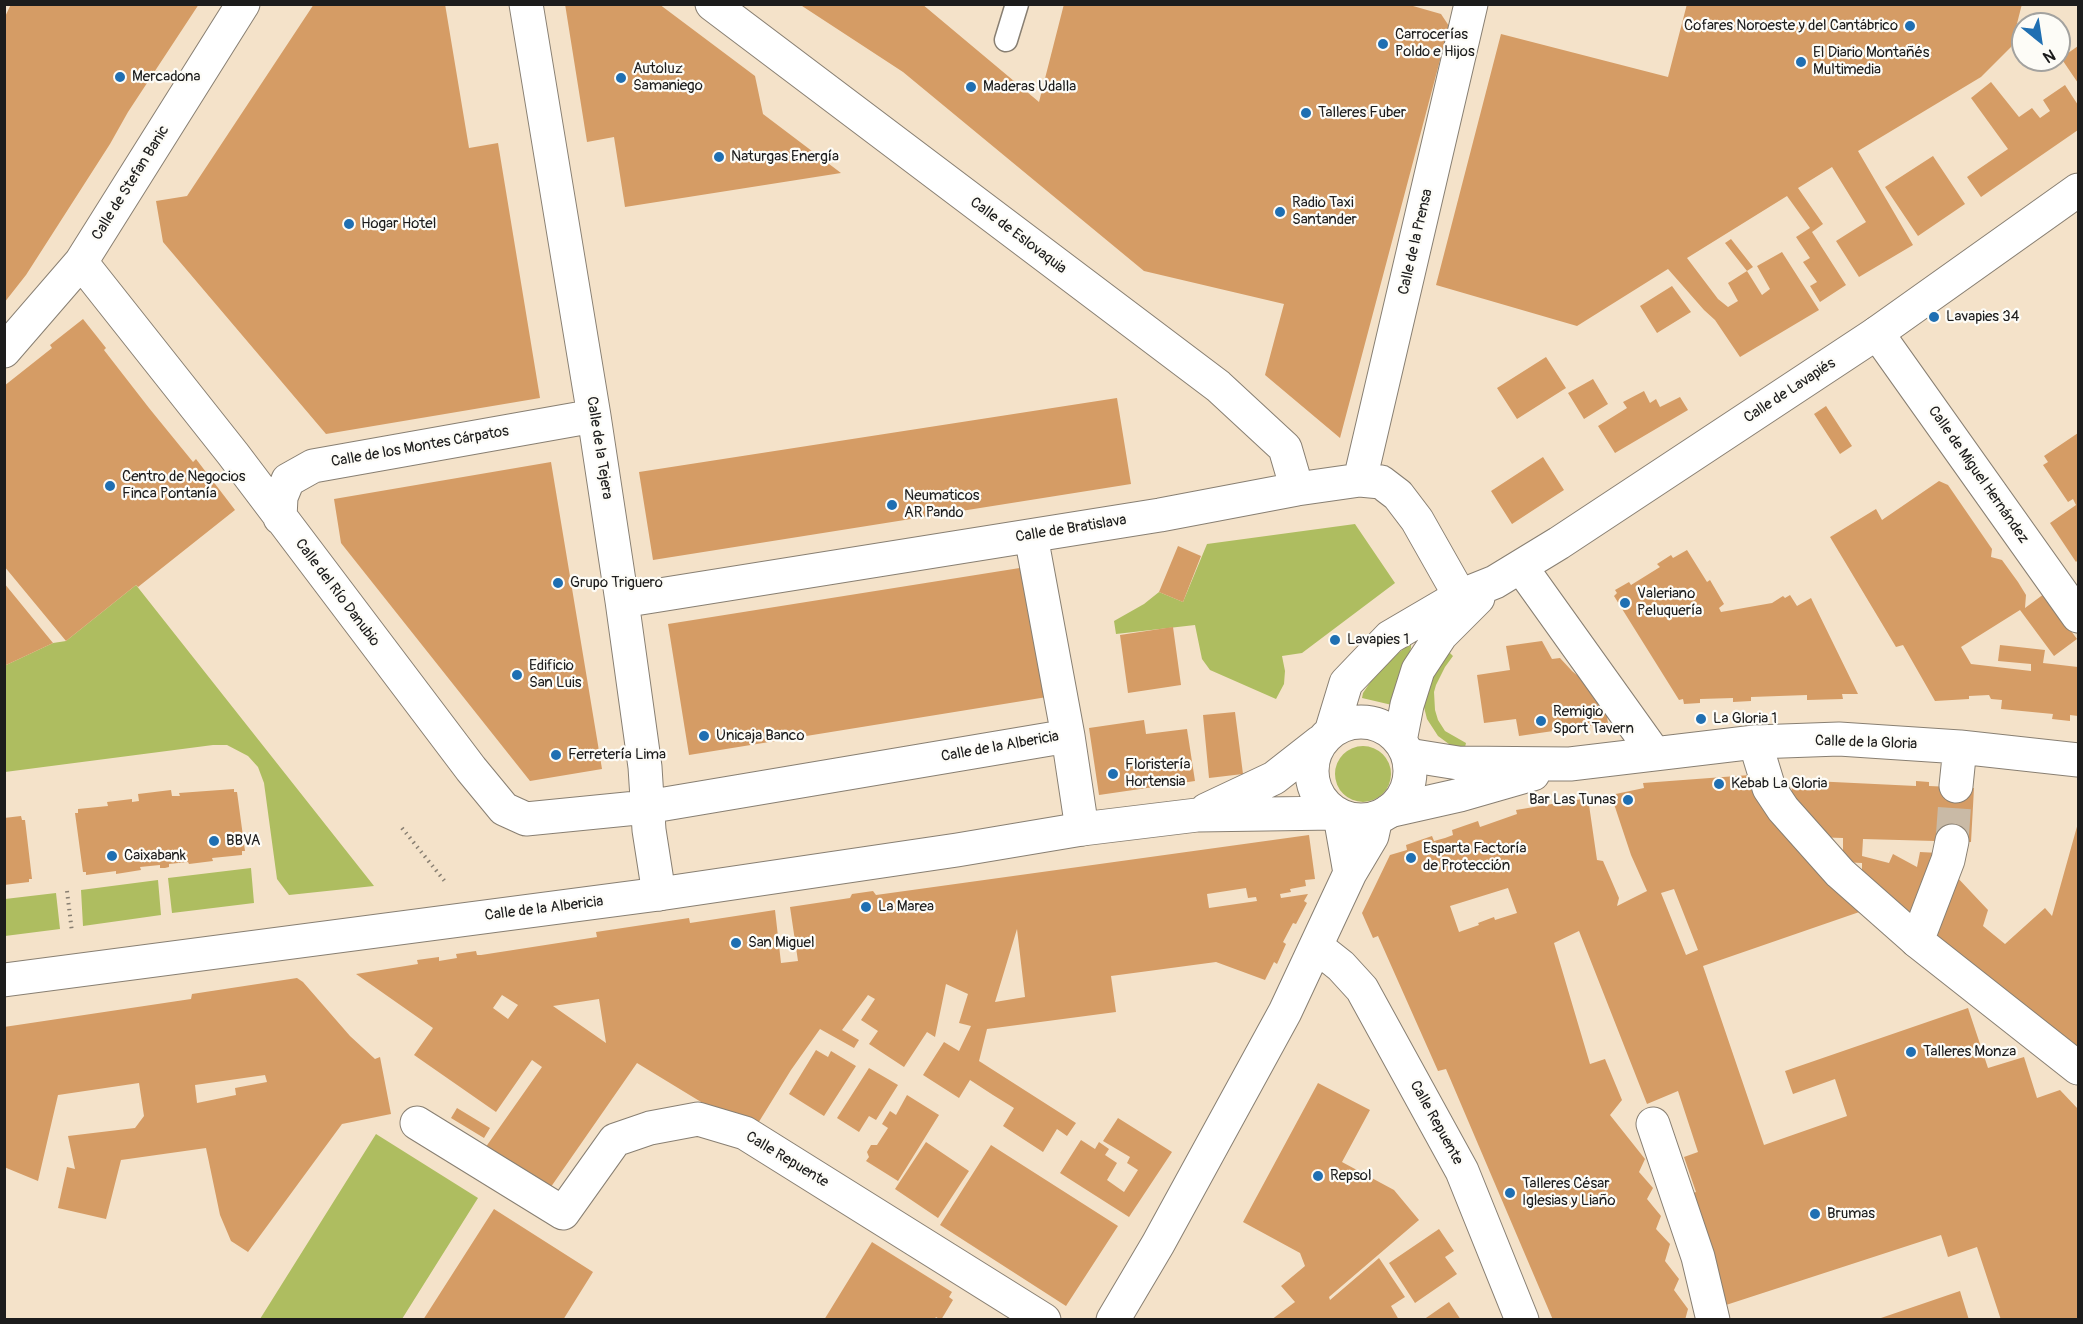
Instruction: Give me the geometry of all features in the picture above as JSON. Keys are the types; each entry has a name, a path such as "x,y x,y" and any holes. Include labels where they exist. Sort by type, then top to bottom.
{"street":[{"name":"Calle de Stefan Banic","path":"4,351 81,262 243,4"},
{"name":"Calle de la Tejera","path":"526,4 622,601 645,767 647,807 659,894"},
{"name":"Calle de Eslovaquia","path":"712,4 1218,386 1285,448 1297,489"},
{"name":"Calle de la Prensa","path":"1360,480 1471,4"},
{"name":"Calle de Lavapiés","path":"1404,748 1407,705 1418,670 1442,635 1508,575 1877,333 2079,190"},
{"name":"Calle del Río Danubio","path":"81,262 233,454 471,769 504,809 526,819 647,807"},
{"name":"Calle de Miguel Hernández","path":"1877,333 2079,616"},
{"name":"Calle de los Montes Cárpatos","path":"280,518 281,497 288,480 313,466 594,416"},
{"name":"Calle de Bratislava","path":"622,601 1160,515 1297,489 1360,480 1381,482 1398,495 1429,542 1460,596"},
{"name":"Calle de la Albericia","path":"1031,536 1068,736 1082,829"},
{"name":"Calle de Lavapiés","path":"1326,736 1346,683 1390,638 1460,596 1508,575"},
{"path":"1508,575 1654,753"},
{"path":"1356,721 1368,721 1391,732 1404,748 1410,771 1408,786 1400,800 1382,815 1362,821 1337,815 1322,802 1312,781 1312,761 1326,736 1356,721"},
{"name":"Calle de la Albericia","path":"647,807 1068,736"},
{"name":"Calle de la Albericia","path":"1197,814 1274,778 1326,736"},
{"name":"Calle de la Gloria","path":"1404,748 1458,763 1570,764 1755,742 1839,739 1960,747 2079,760"},
{"path":"1755,742 1769,788 1783,809 1840,873 1917,941 2079,1068"},
{"path":"1956,786 1960,747"},
{"name":"Calle de la Gloria","path":"1382,815 1570,764"},
{"name":"Calle de la Albericia","path":"4,980 659,894 1082,829 1197,814 1337,815"},
{"path":"1337,815 1350,873"},
{"path":"1113,1320 1158,1244 1285,1012 1350,873 1382,815"},
{"path":"1917,941 1948,860 1952,841"},
{"name":"Calle Repuente","path":"1317,947 1341,966 1362,989 1462,1171 1522,1320"},
{"name":"Calle Repuente","path":"417,1123 563,1213 615,1140 650,1128 698,1119 745,1133 1044,1320"},
{"path":"1653,1124 1698,1257 1713,1320"}],"lane":[{"path":"1006,40 1017,4"}],"path":[{"path":"402,828 447,883 449,921"},
{"path":"67,891 72,932"}],"green space":[{"path":"1355,524 1395,583 1302,653 1282,656 1285,671 1284,684 1276,699 1210,670 1202,659 1195,625 1116,634 1114,621 1144,604 1159,592 1183,602 1207,544"},
{"path":"136,585 374,886 289,895 277,879 264,783 258,767 248,756 227,745 5,772 4,666 53,643 66,641"},
{"path":"1411,643 1392,705 1362,698 1375,675"},
{"path":"1447,650 1453,656 1436,685 1435,710 1445,731 1466,743 1464,751 1453,747 1438,736 1427,719 1424,707 1426,686"},
{"path":"1358,746 1368,746 1383,754 1389,763 1391,774 1389,785 1383,794 1368,802 1358,802 1347,797 1340,790 1335,779 1335,769 1340,758 1347,751"},
{"path":"251,868 254,903 172,913 168,878"},
{"path":"158,880 161,915 83,926 81,890"},
{"path":"56,893 60,929 5,936 5,899"},
{"path":"376,1134 478,1198 402,1319 260,1319"}],"building":[{"path":"11,4 199,4 26,275 4,303 4,19"},
{"path":"314,4 445,4 469,148 498,143 540,398 326,434 163,242 156,201 187,196"},
{"path":"565,4 659,4 755,76 763,114 841,173 625,207 614,137 587,142"},
{"path":"799,4 922,4 1039,102 1064,4 1406,4 1441,14 1449,26 1340,438 1265,375 1284,304 1144,271 903,72"},
{"path":"1687,4 2022,4 2020,12 2011,12 2011,47 1981,77 1858,151 1913,245 1859,277 1836,241 1866,222 1832,167 1798,188 1823,224 1812,232 1846,285 1820,302 1810,286 1817,282 1803,262 1810,258 1796,237 1810,228 1787,196 1687,258 1718,299 1728,307 1738,301 1728,283 1747,271 1762,295 1770,289 1757,266 1782,252 1819,310 1740,357 1715,320 1668,269 1577,326 1436,285 1501,34 1668,77"},
{"path":"2078,46 2078,83 2071,72 2071,51"},
{"path":"1991,82 2019,117 2032,108 2040,118 2050,111 2043,100 2065,85 2078,105 2078,130 1981,197 1967,177 2008,149 1971,98"},
{"path":"1933,156 1965,204 1918,236 1885,187"},
{"path":"1731,239 1753,267 1747,271 1725,243"},
{"path":"1672,286 1691,312 1657,333 1640,306"},
{"name":"Centro de Negocios Finca Pontanía","path":"83,319 149,408 193,462 196,459 235,510 66,641 4,566 4,386 52,348 50,345"},
{"path":"1546,357 1566,388 1517,419 1497,388"},
{"path":"1593,379 1608,404 1584,419 1568,393"},
{"path":"1644,391 1650,403 1656,399 1660,407 1680,397 1688,410 1615,453 1598,426 1627,408 1623,402"},
{"path":"1117,398 1131,484 653,560 639,472"},
{"path":"1826,406 1852,446 1840,454 1814,414"},
{"path":"2078,433 2078,560 2076,562 2050,523 2076,505 2073,499 2068,502 2043,465 2048,462 2044,456"},
{"path":"1543,457 1564,490 1512,524 1491,491"},
{"name":"Edificio San Luis","path":"551,462 602,769 530,781 341,543 334,499"},
{"path":"1939,481 1948,485 1992,549 1991,557 2002,560 2018,582 2026,595 2025,608 2044,594 2077,639 2054,656 2020,610 1961,647 1971,664 2031,671 2031,664 1998,661 2000,645 2045,650 2043,663 2078,667 2078,716 2070,715 2070,721 2052,719 2053,714 2001,709 2002,700 1991,699 1989,695 1935,701 1903,645 1896,647 1830,537 1876,509 1882,520"},
{"path":"1178,546 1201,556 1183,602 1159,592"},
{"path":"1687,550 1707,582 1710,580 1724,604 1719,608 1721,612 1772,603 1783,596 1785,598 1790,595 1797,606 1811,598 1858,694 1842,694 1843,699 1807,700 1807,695 1751,697 1751,701 1733,702 1733,698 1700,699 1700,703 1684,704 1683,699 1679,700 1614,596 1617,593 1615,590 1629,582 1631,585 1660,567 1657,564 1671,555 1673,558"},
{"path":"1026,567 1047,697 689,755 668,624"},
{"path":"4,583 53,643 4,666"},
{"path":"1173,627 1181,685 1128,693 1120,635"},
{"path":"1542,641 1552,659 1560,658 1604,698 1608,723 1519,736 1516,719 1484,723 1477,675 1510,670 1506,646"},
{"path":"1235,712 1243,774 1209,778 1203,715"},
{"path":"1144,720 1146,734 1187,729 1195,781 1099,795 1089,728"},
{"path":"1750,775 1868,909 1703,966 1764,1145 1847,1116 1835,1079 1793,1094 1785,1071 1968,1008 1988,1068 2024,1057 2037,1098 2060,1090 2078,1109 2078,1320 2001,1320 1977,1247 1948,1257 1941,1235 1726,1305 1690,1194 1696,1192 1684,1157 1698,1152 1678,1091 1647,1104 1579,931 1554,943 1590,1064 1605,1059 1622,1100 1610,1115 1645,1159 1639,1172 1653,1188 1647,1199 1661,1216 1656,1229 1670,1244 1665,1261 1679,1279 1674,1290 1688,1309 1685,1320 1553,1320 1446,1069 1438,1071 1378,936 1373,938 1362,913 1390,855 1407,850 1406,845 1432,836 1434,841 1445,838 1453,835 1452,830 1478,821 1480,827 1517,814 1516,810 1588,798 1597,860 1603,861 1619,898 1617,906 1647,891 1631,855 1611,795 1644,788 1643,783","holes":["1508,888 1517,913 1495,920 1494,917 1459,932 1450,906","1674,889 1698,950 1686,955 1661,893"]},
{"path":"1792,780 1916,786 1916,781 1929,782 1929,786 1974,788 1971,842 1863,839 1862,856 1889,863 1893,854 1917,867 1920,852 1939,853 1910,923 1862,878 1862,863 1843,862 1843,838 1812,837 1791,808"},
{"path":"234,789 234,792 237,792 245,851 242,851 242,855 212,858 213,861 189,864 188,862 169,864 169,867 165,868 160,868 160,865 140,867 141,870 116,874 116,871 86,875 86,872 83,872 75,813 78,813 78,809 108,806 107,802 132,799 132,802 139,801 138,794 171,790 172,796 180,796 179,793"},
{"path":"21,816 22,820 25,820 32,879 29,879 29,882 4,885 4,818"},
{"path":"2078,823 2078,1054 1933,934 1955,875 1988,910 1983,926 2005,944 2045,908 2052,916"},
{"path":"1309,835 1315,879 1305,880 1306,886 1290,889 1291,892 1280,894 1281,898 1308,894 1304,901 1307,903 1283,942 1286,944 1277,964 1274,962 1265,980 1216,962 1111,976 1116,1012 987,1029 979,1061 1076,1123 1067,1136 1057,1129 1043,1152 1003,1126 1014,1108 970,1080 959,1098 923,1075 944,1042 959,1051 971,1026 959,1023 968,994 946,984 935,1037 927,1032 904,1067 869,1044 878,1031 861,1020 875,999 868,995 842,1030 859,1040 854,1048 820,1029 791,1070 752,1133 637,1063 546,1194 483,1151 542,1067 532,1060 496,1112 414,1055 433,1028 356,974 418,964 417,960 439,957 439,961 457,958 456,954 476,951 477,955 481,955 597,937 596,932 689,918 690,923 775,910 781,963 798,961 790,907 850,898 852,894 873,891 876,895","holes":["1246,888 1248,898 1256,897 1257,901 1209,908 1207,894","1017,929 1025,997 995,1002","502,995 518,1005 508,1019 493,1008","599,999 606,1043 553,1006"]},
{"path":"297,978 350,1036 375,1059 380,1057 391,1114 342,1124 248,1252 231,1241 220,1215 206,1148 121,1160 106,1219 58,1208 67,1167 75,1169 68,1136 135,1128 144,1116 139,1083 58,1095 38,1181 4,1167 4,1027 191,999 192,994","holes":["265,1075 267,1082 235,1088 236,1095 197,1103 195,1085"]},
{"path":"816,1050 828,1057 831,1051 856,1066 824,1116 789,1094"},
{"path":"869,1068 898,1085 876,1120 869,1116 859,1132 837,1118"},
{"path":"1318,1083 1370,1110 1342,1162 1394,1190 1419,1220 1329,1297 1330,1300 1379,1258 1405,1297 1391,1306 1399,1320 1271,1320 1295,1302 1281,1286 1305,1266 1300,1253 1243,1222"},
{"path":"907,1095 939,1115 898,1181 866,1161 871,1145 877,1145 888,1128 882,1124 890,1111 896,1115"},
{"path":"457,1108 490,1128 484,1138 451,1118"},
{"path":"1118,1118 1172,1152 1129,1217 1060,1173 1081,1140 1095,1149 1099,1142 1109,1149 1105,1155 1117,1163 1107,1180 1124,1192 1138,1170 1127,1163 1130,1157 1103,1141"},
{"path":"926,1142 969,1171 938,1218 895,1189"},
{"path":"991,1145 1118,1226 1066,1306 940,1225"},
{"path":"494,1209 593,1272 563,1320 423,1320"},
{"path":"1439,1229 1454,1251 1445,1257 1457,1274 1415,1303 1389,1263"},
{"path":"872,1242 952,1292 949,1297 953,1300 941,1320 936,1317 934,1320 824,1320"},
{"path":"1960,1291 1969,1320 1878,1320 1878,1319"},
{"path":"1449,1302 1461,1320 1423,1320"}],"tunnel":[{"path":"1952,841 1956,786"}],"place":[{"name":"Cofares Noroeste y del Cantábrico","path":"1910,26"},
{"name":"Carrocerías Poldo e Hijos","path":"1383,44"},
{"name":"El Diario Montañés Multimedia","path":"1801,62"},
{"name":"Mercadona","path":"120,77"},
{"name":"Autoluz Samaniego","path":"621,78"},
{"name":"Maderas Udalla","path":"971,87"},
{"name":"Talleres Fuber","path":"1306,113"},
{"name":"Naturgas Energía","path":"719,157"},
{"name":"Radio Taxi Santander","path":"1280,212"},
{"name":"Hogar Hotel","path":"349,224"},
{"name":"Lavapies 34","path":"1934,317"},
{"name":"Centro de Negocios Finca Pontanía","path":"110,486"},
{"name":"Neumaticos AR Pando","path":"892,505"},
{"name":"Grupo Triguero","path":"558,583"},
{"name":"Valeriano Peluquería","path":"1625,603"},
{"name":"Lavapies 1","path":"1335,640"},
{"name":"Edificio San Luis","path":"517,675"},
{"name":"La Gloria 1","path":"1701,719"},
{"name":"Remigio Sport Tavern","path":"1541,721"},
{"name":"Unicaja Banco","path":"704,736"},
{"name":"Ferretería Lima","path":"556,755"},
{"name":"Floristería Hortensia","path":"1113,774"},
{"name":"Kebab La Gloria","path":"1719,784"},
{"name":"Bar Las Tunas","path":"1628,800"},
{"name":"BBVA","path":"214,841"},
{"name":"Caixabank","path":"112,856"},
{"name":"Esparta Factoría de Protección","path":"1411,858"},
{"name":"La Marea","path":"866,907"},
{"name":"San Miguel","path":"736,943"},
{"name":"Talleres Monza","path":"1911,1052"},
{"name":"Repsol","path":"1318,1176"},
{"name":"Talleres César Iglesias y Liaño","path":"1510,1193"},
{"name":"Brumas","path":"1815,1214"}]}
